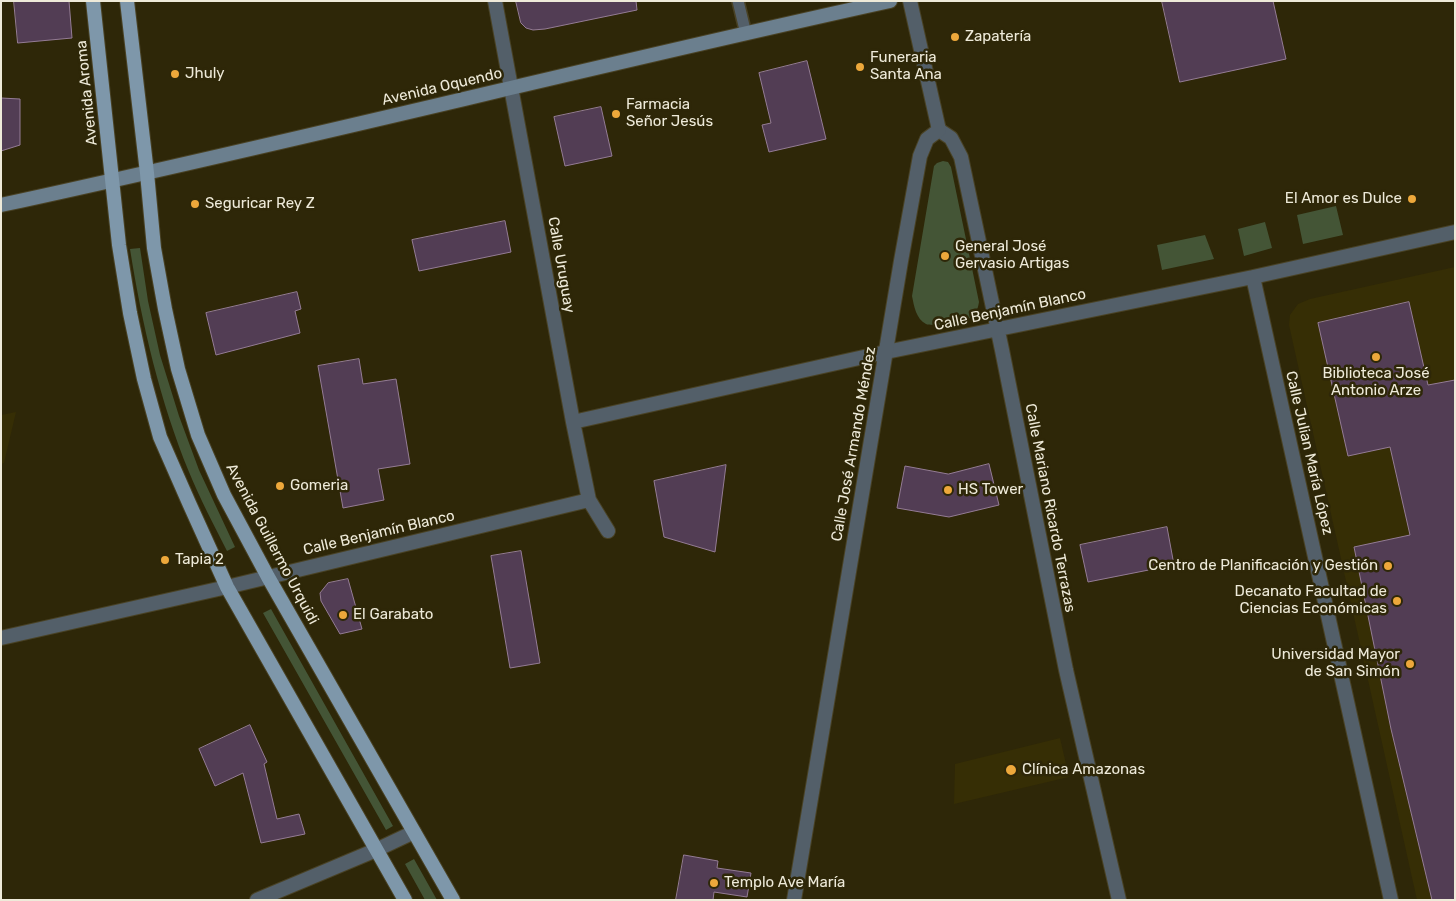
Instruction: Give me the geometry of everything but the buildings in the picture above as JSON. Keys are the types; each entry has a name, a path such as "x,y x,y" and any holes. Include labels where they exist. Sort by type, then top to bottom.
{"main road":[{"name":"Avenida Aroma","path":"94,1 112,181"},
{"path":"127,1 147,173"},
{"name":"Avenida Oquendo","path":"1,205 890,1"},
{"name":"Avenida Guillermo Urquidi","path":"147,173 154,248 165,309 178,369 198,435 224,495 268,576 453,900"},
{"path":"112,181 119,245 130,314 144,379 160,437 227,587 405,900"}],"street":[{"name":"Calle Uruguay","path":"495,1 589,500 608,531"},
{"path":"910,1 939,130"},
{"name":"Calle Mariano Ricardo Terrazas","path":"939,130 951,138 961,157 998,330 1066,670 1119,900"},
{"name":"Calle José Armando Méndez","path":"794,900 920,156 927,139 939,130"},
{"name":"Calle Benjamín Blanco","path":"573,422 886,352 1253,277 1455,232"},
{"name":"Calle Julian María López","path":"1253,277 1391,900"},
{"name":"Calle Benjamín Blanco","path":"1,638 227,587 589,500"},
{"path":"257,900 414,832"}],"lane":[{"path":"738,1 746,34"}],"shaded area":[{"name":"Universidad Mayor de San Simón","path":"1455,267 1455,900 1417,900 1289,325 1290,315 1298,304 1310,299"},
{"path":"16,412 4,463 1,464 1,415"},
{"name":"Clínica Amazonas","path":"1060,738 1069,777 954,804 955,764"}],"green space":[{"path":"943,161 948,162 951,167 979,302 977,310 970,318 930,325 923,322 918,316 912,296 934,166"},
{"path":"1336,206 1343,235 1303,244 1297,215"},
{"path":"1265,222 1272,248 1244,256 1238,229"},
{"path":"1205,235 1214,259 1162,270 1157,245"},
{"path":"140,248 148,301 160,355 179,416 199,470 235,547 227,551 202,502 169,418 146,334 130,249"},
{"path":"271,609 393,826 386,830 263,613"},
{"path":"414,859 437,900 425,900 405,864"}],"place":[{"name":"Zapatería","path":"955,37"},
{"name":"Funeraria Santa Ana","path":"860,67"},
{"name":"Jhuly","path":"175,74"},
{"name":"Farmacia Señor Jesús","path":"616,114"},
{"name":"El Amor es Dulce","path":"1412,199"},
{"name":"Seguricar Rey Z","path":"195,204"},
{"name":"General José Gervasio Artigas","path":"945,256"},
{"name":"Biblioteca José Antonio Arze","path":"1376,357"},
{"name":"Gomeria","path":"280,486"},
{"name":"HS Tower","path":"948,490"},
{"name":"Tapia 2","path":"165,560"},
{"name":"Centro de Planificación y Gestión","path":"1388,566"},
{"name":"Decanato Facultad de Ciencias Económicas","path":"1397,601"},
{"name":"El Garabato","path":"343,615"},
{"name":"Universidad Mayor de San Simón","path":"1410,664"},
{"name":"Clínica Amazonas","path":"1011,770"},
{"name":"Templo Ave María","path":"714,883"}]}
